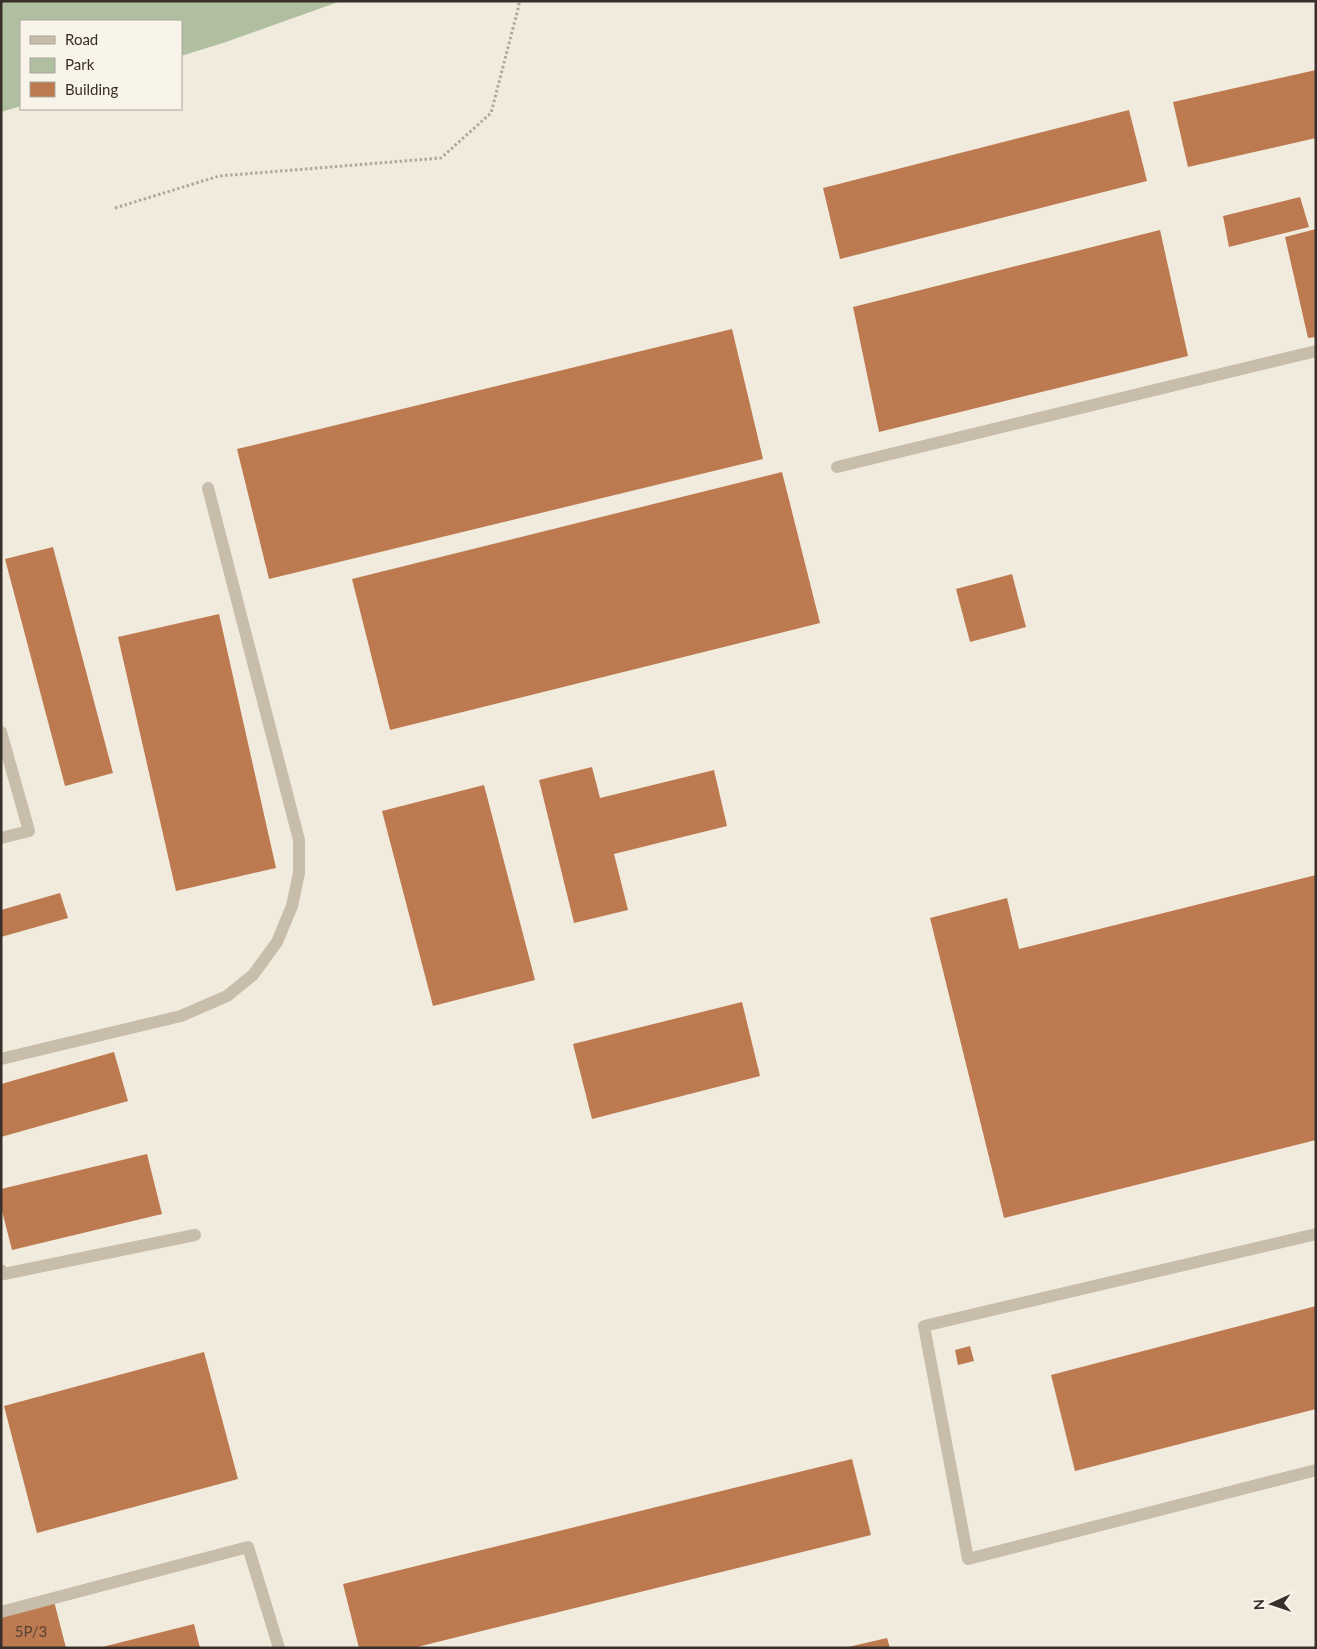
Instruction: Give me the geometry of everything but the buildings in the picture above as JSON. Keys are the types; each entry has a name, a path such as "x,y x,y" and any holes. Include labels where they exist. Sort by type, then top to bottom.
{"lane":[{"path":"837,467 1316,351"},
{"path":"1,1059 181,1016 227,996 253,975 278,942 292,906 299,873 300,840 208,488"},
{"path":"1,732 29,831 1,838"},
{"path":"1316,1234 924,1326 968,1559 1316,1470"},
{"path":"1,1270 4,1274 195,1235"},
{"path":"1,1612 248,1547 280,1648"}],"path":[{"path":"115,208 219,176 441,158 491,113 519,6 518,1"}],"green space":[{"path":"1,1 341,1 182,56 182,20 20,20 20,106 1,112"}]}
